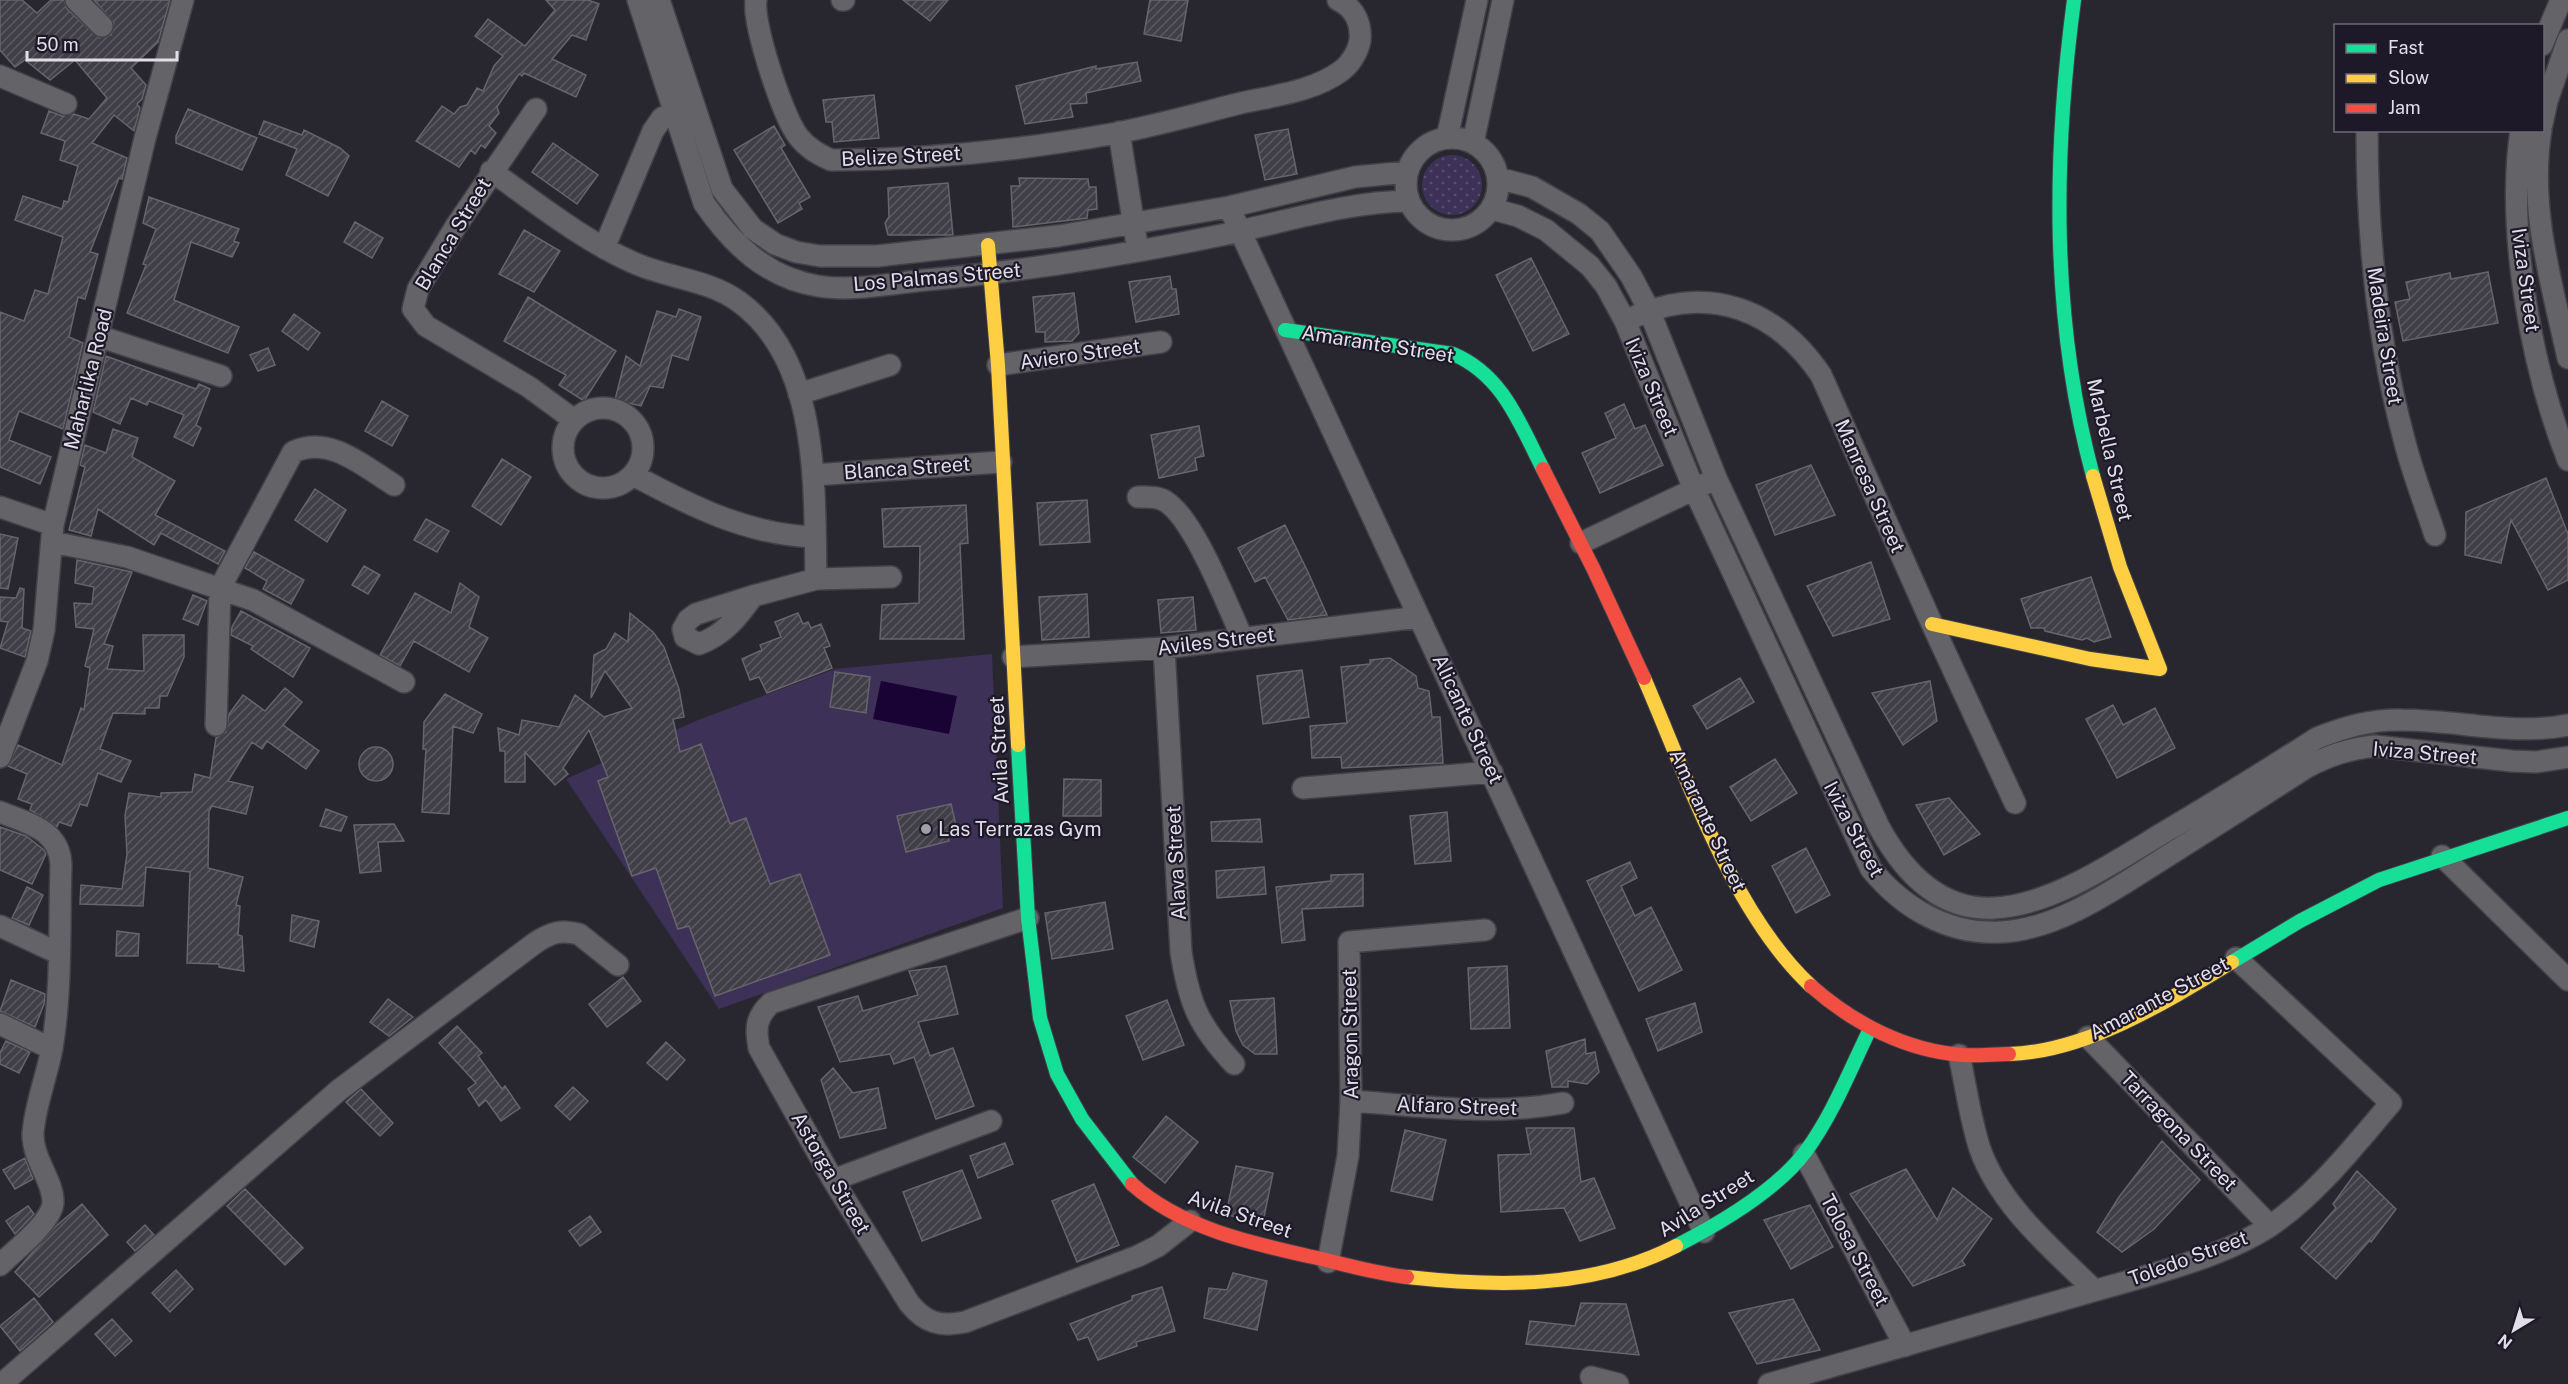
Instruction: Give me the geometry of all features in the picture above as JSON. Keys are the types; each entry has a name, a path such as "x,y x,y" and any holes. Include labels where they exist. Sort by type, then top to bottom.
{"street":[{"path":"76,0 102,26"},
{"name":"Maharlika Road","path":"0,757 37,661 44,630 52,534 145,138 183,0"},
{"name":"Los Palmas Street","path":"638,0 704,203 721,229 740,249 764,266 791,278 819,286 849,286 990,274 1138,252 1356,204 1409,201"},
{"name":"Los Palmas Street","path":"659,0 723,189 753,230 775,244 796,252 841,257 988,245 1134,225 1229,207 1334,181 1407,172"},
{"name":"Belize Street","path":"756,0 756,20 785,112 798,136 814,152 831,160 964,154 1119,132 1305,88 1340,72 1350,63 1361,36 1359,22 1352,10 1338,0"},
{"path":"1447,138 1477,0"},
{"path":"1473,143 1503,0"},
{"name":"Marbella Street","path":"1932,624 2090,659 2160,669 2109,533 2075,400 2059,252 2058,175 2061,102 2073,0"},
{"path":"2544,40 2561,0"},
{"path":"2545,101 2568,40"},
{"path":"0,76 66,104"},
{"path":"604,248 645,147 662,118 672,110 693,103"},
{"path":"491,171 536,109"},
{"path":"1119,132 1138,252"},
{"name":"Madeira Street","path":"2367,132 2372,254 2385,348 2404,441 2435,535"},
{"name":"Iviza Street","path":"2521,132 2518,214 2523,279 2541,371 2566,452"},
{"name":"Iviza Street","path":"2541,132 2538,170 2543,242 2568,358"},
{"path":"1447,138 1473,143 1489,158 1498,178 1498,194 1492,209 1483,220 1456,231 1441,230 1428,224 1416,214 1409,201 1406,187 1407,172 1418,153 1426,146 1447,138"},
{"name":"Blanca Street","path":"574,420 529,387 426,326 413,309 418,288 491,171 604,248 633,263 717,289 739,302 774,339 789,364 799,394 814,475 816,579"},
{"name":"Iviza Street","path":"1498,178 1532,187 1556,199 1600,231 1616,252 1649,310 1716,478 1878,827 1906,870 1929,890 1952,901 1973,907 1994,908 2048,894 2101,870 2317,738 2337,730 2370,722 2403,720 2529,730 2568,725"},
{"name":"Alicante Street","path":"1229,207 1704,1232"},
{"name":"Iviza Street","path":"1492,209 1518,216 1546,230 1590,266 1606,286 1625,321 1694,489 1871,869 1900,900 1924,916 1949,924 2001,932 2059,917 2110,892 2307,768 2329,756 2351,748 2375,746 2536,762 2568,757"},
{"name":"Avila Street","path":"988,245 998,365 1001,462 1028,918 1040,1018 1057,1074 1082,1119 1133,1185 1156,1202 1190,1221 1260,1245 1328,1262 1437,1282 1477,1285 1539,1283 1586,1278 1665,1252 1704,1232 1770,1187 1804,1154 1841,1092 1870,1029"},
{"name":"Manresa Street","path":"1625,321 1649,310 1677,303 1703,301 1729,306 1756,315 1781,329 1804,351 1821,375 2015,803"},
{"name":"Amarante Street","path":"1285,330 1453,354 1471,362 1500,389 1581,543 1739,890 1766,934 1790,965 1836,1007 1870,1029 1929,1050 1959,1055 2026,1054 2088,1037 2142,1012 2376,880 2442,856 2568,818"},
{"path":"98,336 221,376"},
{"name":"Aviero Street","path":"998,365 1161,342"},
{"path":"799,394 890,365"},
{"path":"608,408 631,418 639,429 644,453 633,476 622,484 608,488 594,487 581,482 571,472 564,459 563,446 566,432 574,420 584,412 608,408"},
{"path":"216,725 220,588 293,452 307,446 333,448 394,485"},
{"name":"Blanca Street","path":"814,475 1001,462"},
{"path":"633,476 727,520 786,536 815,537"},
{"path":"1581,543 1716,478"},
{"path":"1138,497 1157,497 1174,509 1194,537 1242,637"},
{"path":"0,507 52,534 253,600 404,682"},
{"path":"753,596 816,579 891,577"},
{"name":"Aviles Street","path":"1013,657 1164,648 1419,617"},
{"name":"Alava Street","path":"1164,648 1181,952 1186,990 1212,1041 1234,1064"},
{"path":"1303,788 1492,771"},
{"path":"0,812 34,826 57,844 61,865 52,1049 33,1138 35,1154 51,1191 53,1203 48,1216 0,1265"},
{"path":"2442,856 2568,980"},
{"name":"Astorga Street","path":"1028,918 771,1003 760,1013 755,1030 759,1048 833,1180 909,1303 918,1315 931,1322 947,1325 965,1322 1138,1256 1158,1246 1190,1221"},
{"path":"0,926 58,953"},
{"name":"Aragon Street","path":"1328,1262 1348,1156 1351,1101 1349,942 1485,930"},
{"path":"4,1380 339,1090 535,943 550,933 573,932 587,940 618,965"},
{"name":"Toledo Street","path":"1769,1384 2094,1290 2221,1249 2270,1226 2327,1175 2391,1104 2236,958"},
{"path":"0,1024 52,1049"},
{"name":"Tarragona Street","path":"2088,1037 2270,1226"},
{"path":"1959,1055 1980,1149 1995,1179 2030,1225 2094,1290"},
{"name":"Alfaro Street","path":"1351,1101 1478,1111 1533,1108 1563,1102"},
{"path":"833,1180 992,1121"},
{"name":"Tolosa Street","path":"1804,1154 1905,1346"},
{"path":"1590,1377 1618,1384"}],"shaded area":[{"path":"1452,155 1469,160 1477,168 1482,185 1477,202 1469,210 1452,215 1435,210 1427,202 1422,185 1427,168 1435,160"},
{"path":"992,654 1003,908 719,1009 566,779 698,720 835,669"},
{"path":"881,681 957,696 949,734 873,719"}],"building":[{"path":"0,0 22,0 37,13 51,0 64,0 67,9 99,38 111,35 114,23 94,0 170,0 158,42 131,68 146,85 142,99 137,104 140,108 134,131 114,115 92,143 127,158 122,179 119,178 90,252 98,254 85,299 78,297 69,337 83,343 63,429 19,411 9,440 51,457 40,484 0,467 0,312 24,321 35,290 48,294 63,237 15,220 23,196 62,209 64,201 68,202 78,166 60,160 65,141 41,133 49,111 62,116 74,114 89,119 107,98 75,60 50,80 25,60 15,67 0,50"},
{"path":"546,0 588,0 599,4 586,40 572,35 552,59 586,75 576,97 524,73 522,76 519,74 497,107 499,113 489,126 496,133 485,148 481,145 475,154 471,150 459,167 416,141 442,106 454,114 460,107 467,105 477,88 483,91 494,66 503,56 475,36 488,19 525,46 555,10"},
{"path":"903,0 948,0 930,21"},
{"path":"1150,0 1188,0 1181,41 1144,34"},
{"path":"1137,62 1141,81 1086,93 1087,103 1070,104 1073,117 1025,124 1016,86 1096,66 1096,69"},
{"path":"874,95 879,138 834,142 832,122 826,122 823,100"},
{"path":"188,109 257,138 242,170 176,143 176,136"},
{"path":"264,121 302,135 304,130 340,148 349,156 328,196 286,175 297,149 259,134"},
{"path":"774,126 785,145 781,148 810,197 799,203 802,209 778,223 734,150"},
{"path":"1288,129 1297,174 1265,180 1255,135"},
{"path":"553,143 598,175 577,204 532,172"},
{"path":"1019,178 1088,179 1089,187 1096,187 1097,209 1088,210 1087,218 1013,227 1011,186 1020,186"},
{"path":"948,183 953,235 888,235 885,223 889,217 888,188"},
{"path":"149,197 239,229 234,241 239,243 232,257 191,242 174,300 239,327 228,353 127,313 146,265 143,264 156,229 143,223"},
{"path":"355,222 383,238 372,258 344,242"},
{"path":"524,230 560,251 534,292 499,274"},
{"path":"1531,258 1569,334 1533,351 1496,275"},
{"path":"2488,272 2498,323 2403,341 2395,302 2410,299 2406,282 2450,273 2451,279"},
{"path":"1170,276 1172,289 1176,289 1179,314 1136,322 1129,282"},
{"path":"1074,293 1079,333 1072,341 1045,342 1045,332 1036,332 1033,297"},
{"path":"528,297 616,351 584,401 559,385 566,375 504,341"},
{"path":"679,309 701,317 688,360 672,355 663,388 650,386 641,406 615,400 626,356 640,366 657,311 676,317"},
{"path":"294,314 320,333 308,350 282,331"},
{"path":"268,348 275,365 258,371 250,355"},
{"path":"106,356 196,389 199,384 210,389 196,425 201,428 193,446 174,437 184,415 149,401 147,405 131,398 120,424 93,412"},
{"path":"382,401 408,416 392,446 365,431"},
{"path":"1624,404 1635,429 1645,425 1663,465 1600,493 1582,453 1616,438 1605,413"},
{"path":"1199,426 1204,456 1195,458 1197,470 1159,478 1151,435"},
{"path":"113,429 138,438 132,457 175,481 155,515 225,551 218,564 161,533 154,545 98,509 91,536 69,530 85,467 80,465 85,445 106,453"},
{"path":"502,459 531,477 501,525 472,506"},
{"path":"1811,465 1835,515 1775,535 1756,485"},
{"path":"2546,478 2568,534 2568,580 2548,590 2511,520 2501,563 2465,555 2466,512"},
{"path":"315,489 346,510 327,542 295,520"},
{"path":"1087,500 1090,542 1040,545 1037,503"},
{"path":"966,505 968,543 960,544 964,639 880,639 882,605 919,603 920,546 884,547 882,509"},
{"path":"426,519 449,531 437,552 414,540"},
{"path":"1285,525 1327,615 1288,620 1265,577 1255,582 1238,548"},
{"path":"0,534 18,538 8,589 0,588"},
{"path":"254,552 304,580 291,604 263,589 267,581 245,568"},
{"path":"77,560 132,572 104,644 113,646 107,669 144,671 143,635 184,635 184,657 167,696 160,696 159,708 145,708 145,714 113,713 100,749 131,761 121,782 98,773 87,806 80,804 71,826 59,822 57,827 30,810 32,804 18,799 27,774 8,766 18,745 62,765 81,708 84,710 90,668 85,666 94,629 76,627 74,603 92,604 94,587 75,583"},
{"path":"1871,562 1890,619 1833,636 1807,586"},
{"path":"364,566 380,575 368,594 352,585"},
{"path":"2091,577 2111,637 2094,642 2087,638 2082,640 2045,631 2044,628 2031,628 2021,599"},
{"path":"460,583 479,597 469,627 488,638 469,672 414,641 400,666 380,655 415,593 451,613"},
{"path":"20,588 24,589 22,628 31,631 25,657 0,648 8,622 0,621 0,597 16,598"},
{"path":"1087,594 1089,637 1042,640 1039,597"},
{"path":"193,595 207,601 198,625 183,619"},
{"path":"1193,597 1196,630 1161,633 1158,600"},
{"path":"241,611 310,648 293,677 251,649 253,646 231,635 232,627"},
{"path":"630,613 653,632 664,647 679,689 684,717 673,719 680,752 701,744 730,824 746,818 770,884 800,874 830,955 715,996 689,926 678,929 656,868 632,876 598,781 608,777 589,730 563,768 568,774 555,785 525,752 525,782 505,782 505,751 500,751 498,728 519,735 522,720 559,727 575,695 604,717 632,708 605,671 591,698 594,655 606,649 615,633 628,642"},
{"path":"798,613 803,624 808,622 811,628 821,624 830,646 824,648 832,668 767,693 759,677 750,680 742,659 762,650 760,645 781,637 775,622"},
{"path":"1390,658 1416,676 1418,688 1429,691 1432,717 1440,717 1443,763 1342,768 1341,757 1312,758 1310,726 1347,723 1341,667 1370,664 1370,660"},
{"path":"1302,670 1309,717 1263,724 1257,676"},
{"path":"835,672 870,677 866,713 830,707"},
{"path":"1740,678 1754,702 1707,729 1693,706"},
{"path":"1930,681 1937,721 1903,745 1872,693"},
{"path":"285,688 302,702 283,725 319,751 306,769 267,741 262,749 252,742 228,781 253,787 246,814 212,806 209,811 208,868 243,877 236,905 240,906 238,935 242,936 244,971 219,967 219,964 187,963 190,872 146,867 143,906 80,904 81,885 122,889 127,854 125,816 129,793 161,797 161,793 192,792 195,774 210,778 216,738 226,732 229,714 243,695 265,711"},
{"path":"445,694 482,714 473,733 453,726 449,814 422,812 426,749 423,749 424,722"},
{"path":"2113,705 2123,725 2155,708 2175,748 2117,778 2086,719"},
{"path":"376,747 388,752 393,764 388,776 376,781 364,776 359,764 364,752"},
{"path":"1775,759 1797,793 1751,821 1730,787"},
{"path":"1064,779 1101,780 1101,816 1063,816"},
{"path":"1949,798 1980,834 1944,855 1916,805"},
{"path":"951,804 957,830 947,832 949,841 906,852 897,816"},
{"path":"326,809 347,817 341,831 320,826"},
{"path":"1447,812 1451,861 1415,864 1410,816"},
{"path":"1260,819 1262,842 1212,841 1211,822"},
{"path":"394,824 404,841 378,842 381,871 360,873 354,825"},
{"path":"0,827 26,836 44,850 46,854 32,884 0,870"},
{"path":"1806,848 1830,895 1796,913 1772,866"},
{"path":"1630,862 1637,878 1621,886 1635,916 1651,907 1682,970 1639,991 1587,881"},
{"path":"1264,867 1266,894 1217,898 1216,871"},
{"path":"1363,874 1363,906 1302,909 1305,940 1282,943 1276,887 1331,881 1331,875"},
{"path":"27,887 43,895 29,925 12,918"},
{"path":"1105,902 1113,949 1052,959 1045,913"},
{"path":"292,915 319,921 314,947 290,941"},
{"path":"117,931 139,934 138,956 116,956"},
{"path":"946,966 958,1014 918,1022 930,1056 953,1048 974,1106 936,1119 914,1057 894,1064 890,1054 840,1062 818,1007 858,996 863,1011 918,995 909,971"},
{"path":"1507,966 1510,1028 1471,1029 1468,968"},
{"path":"623,977 641,1001 607,1027 589,1004"},
{"path":"11,980 45,994 44,1004 35,1027 0,1011"},
{"path":"1274,998 1277,1054 1255,1054 1243,1045 1236,1031 1230,1001"},
{"path":"388,999 413,1017 389,1036 370,1022"},
{"path":"1167,1000 1184,1045 1143,1060 1126,1016"},
{"path":"1695,1003 1702,1032 1658,1051 1646,1019"},
{"path":"457,1026 482,1053 478,1056 502,1089 505,1086 520,1108 501,1121 486,1100 479,1106 468,1089 476,1083 439,1043"},
{"path":"1585,1039 1586,1054 1595,1052 1599,1072 1587,1084 1568,1081 1568,1087 1552,1087 1546,1051"},
{"path":"6,1041 30,1052 19,1073 0,1064 0,1053"},
{"path":"666,1042 685,1060 667,1080 647,1063"},
{"path":"833,1068 853,1093 878,1088 886,1128 840,1138 821,1080"},
{"path":"573,1087 588,1101 570,1120 555,1106"},
{"path":"361,1089 393,1123 380,1136 346,1102"},
{"path":"1166,1116 1198,1142 1165,1183 1133,1157"},
{"path":"1526,1128 1574,1128 1581,1182 1594,1178 1615,1228 1580,1241 1564,1208 1501,1212 1498,1155 1531,1154"},
{"path":"1405,1130 1446,1140 1432,1200 1391,1191"},
{"path":"2162,1141 2200,1180 2154,1229 2122,1252 2097,1232 2119,1197"},
{"path":"1005,1143 1013,1164 978,1178 970,1156"},
{"path":"25,1158 33,1179 15,1189 3,1170"},
{"path":"1236,1166 1273,1173 1263,1222 1226,1215"},
{"path":"1906,1169 1937,1220 1953,1188 1992,1219 1962,1261 1965,1265 1913,1286 1850,1194"},
{"path":"962,1170 981,1218 922,1241 903,1192"},
{"path":"2357,1171 2396,1209 2371,1242 2370,1240 2336,1279 2301,1248 2336,1208 2333,1204"},
{"path":"1094,1184 1119,1245 1077,1262 1052,1201"},
{"path":"245,1189 303,1248 285,1265 227,1206"},
{"path":"82,1204 108,1235 39,1297 15,1272 56,1226"},
{"path":"1810,1205 1833,1247 1791,1269 1764,1220"},
{"path":"28,1206 34,1214 15,1234 6,1221"},
{"path":"590,1216 601,1232 580,1246 569,1231"},
{"path":"145,1225 154,1235 135,1251 127,1242"},
{"path":"176,1270 193,1289 170,1312 152,1293"},
{"path":"1233,1273 1267,1281 1257,1330 1204,1318 1209,1288 1227,1290"},
{"path":"1162,1287 1175,1331 1136,1342 1137,1346 1098,1360 1088,1337 1078,1340 1070,1324 1132,1300 1132,1296"},
{"path":"34,1298 53,1322 20,1351 0,1326"},
{"path":"1793,1299 1820,1350 1757,1364 1729,1313"},
{"path":"1581,1303 1626,1304 1639,1355 1526,1344 1530,1321 1575,1326"},
{"path":"112,1319 132,1341 115,1356 95,1334"}],"traffic: fast":[{"path":"2074,0 2062,119 2060,239 2069,358 2079,418 2093,476"},
{"path":"1285,330 1453,354 1470,363 1485,374 1508,402 1543,469"},
{"path":"1018,745 1028,918 1040,1018 1057,1074 1082,1119 1132,1184"},
{"path":"2232,962 2300,921 2379,880 2568,818"},
{"path":"1676,1246 1746,1205 1794,1165 1825,1122 1870,1029"}],"traffic: slow":[{"path":"988,245 998,365 1018,745"},
{"path":"1932,624 2090,659 2160,669 2120,567 2093,476"},
{"path":"1644,678 1695,799 1735,882 1758,921 1783,956 1811,986"},
{"path":"2009,1054 2038,1051 2097,1034 2154,1008 2232,962"},
{"path":"1407,1277 1510,1283 1544,1281 1611,1270 1644,1260 1676,1246"}],"traffic: jam":[{"path":"1543,469 1594,570 1644,678"},
{"path":"1811,986 1844,1012 1863,1023 1881,1033 1921,1048 1963,1055 2009,1054"},
{"path":"1132,1184 1175,1214 1224,1234 1356,1268 1407,1277"}],"place":[{"name":"Las Terrazas Gym","path":"926,829"}]}
